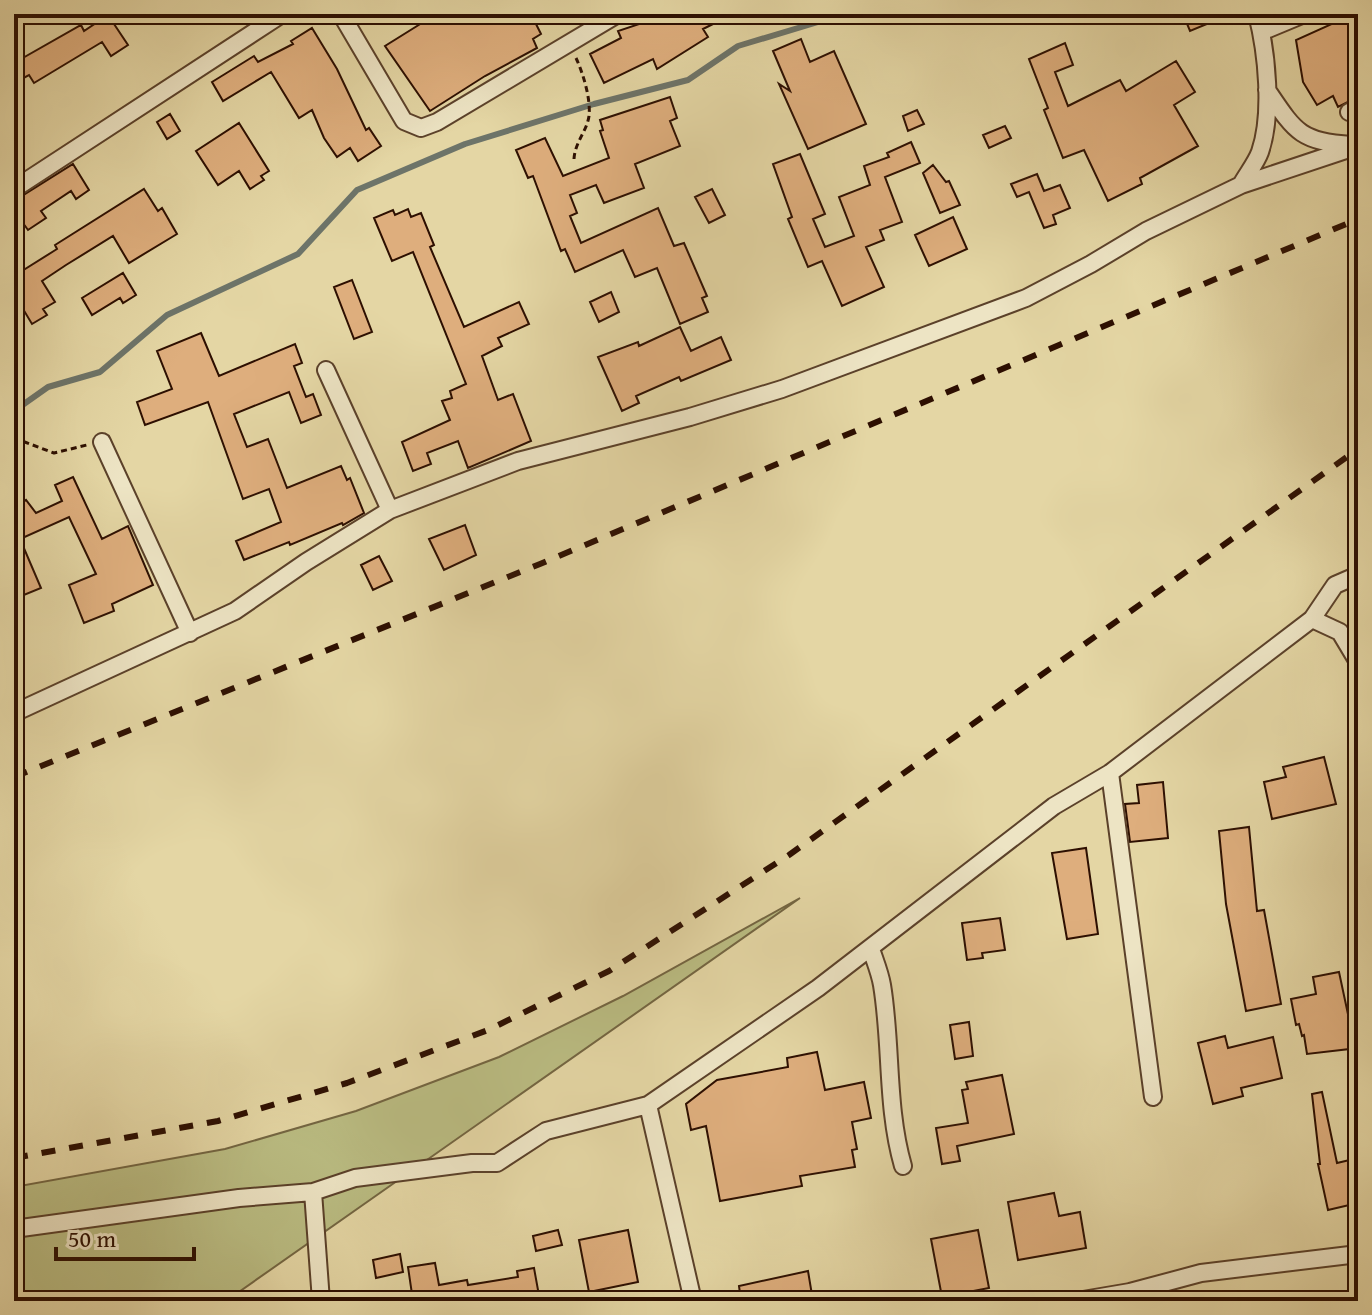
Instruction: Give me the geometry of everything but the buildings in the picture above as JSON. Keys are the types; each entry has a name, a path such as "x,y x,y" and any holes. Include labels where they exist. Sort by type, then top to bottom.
{"street":[{"path":"14,189 282,14"},
{"path":"341,14 404,121 421,128 437,122 618,14"},
{"path":"1241,185 1260,153 1268,113 1257,14"},
{"path":"1261,32 1304,14"},
{"path":"1266,87 1283,114 1305,137 1358,146"},
{"path":"14,713 235,611 390,510 518,461 690,417 782,389 1026,298 1146,231 1241,185 1358,146"},
{"path":"326,370 390,510"},
{"path":"102,442 190,633"},
{"path":"14,1229 239,1198 313,1192 355,1178 472,1163 497,1163 546,1131 648,1105 871,949 1054,806 1110,773 1312,619 1335,585 1358,575"},
{"path":"1312,619 1340,632 1358,662"},
{"path":"1110,773 1153,1097"},
{"path":"871,949 882,985 897,1147 903,1166"},
{"path":"648,1105 693,1301"},
{"path":"313,1192 321,1301"},
{"path":"1077,1301 1131,1296 1201,1273 1358,1254"}],"path":[{"path":"569,43 580,66 589,116 575,146 574,159"},
{"path":"14,438 54,453 102,442"}],"green space":[{"path":"800,898 226,1301 14,1301 14,1187 225,1149 356,1111 499,1057 623,996"}],"waterway":[{"path":"14,411 48,387 100,372 167,315 298,254 357,190 465,144 594,104 688,80 738,46 818,22 878,14"}],"railway":[{"path":"14,777 540,564 1358,219"},
{"path":"14,1158 218,1121 347,1083 488,1030 609,971 789,855 1358,449"}]}
